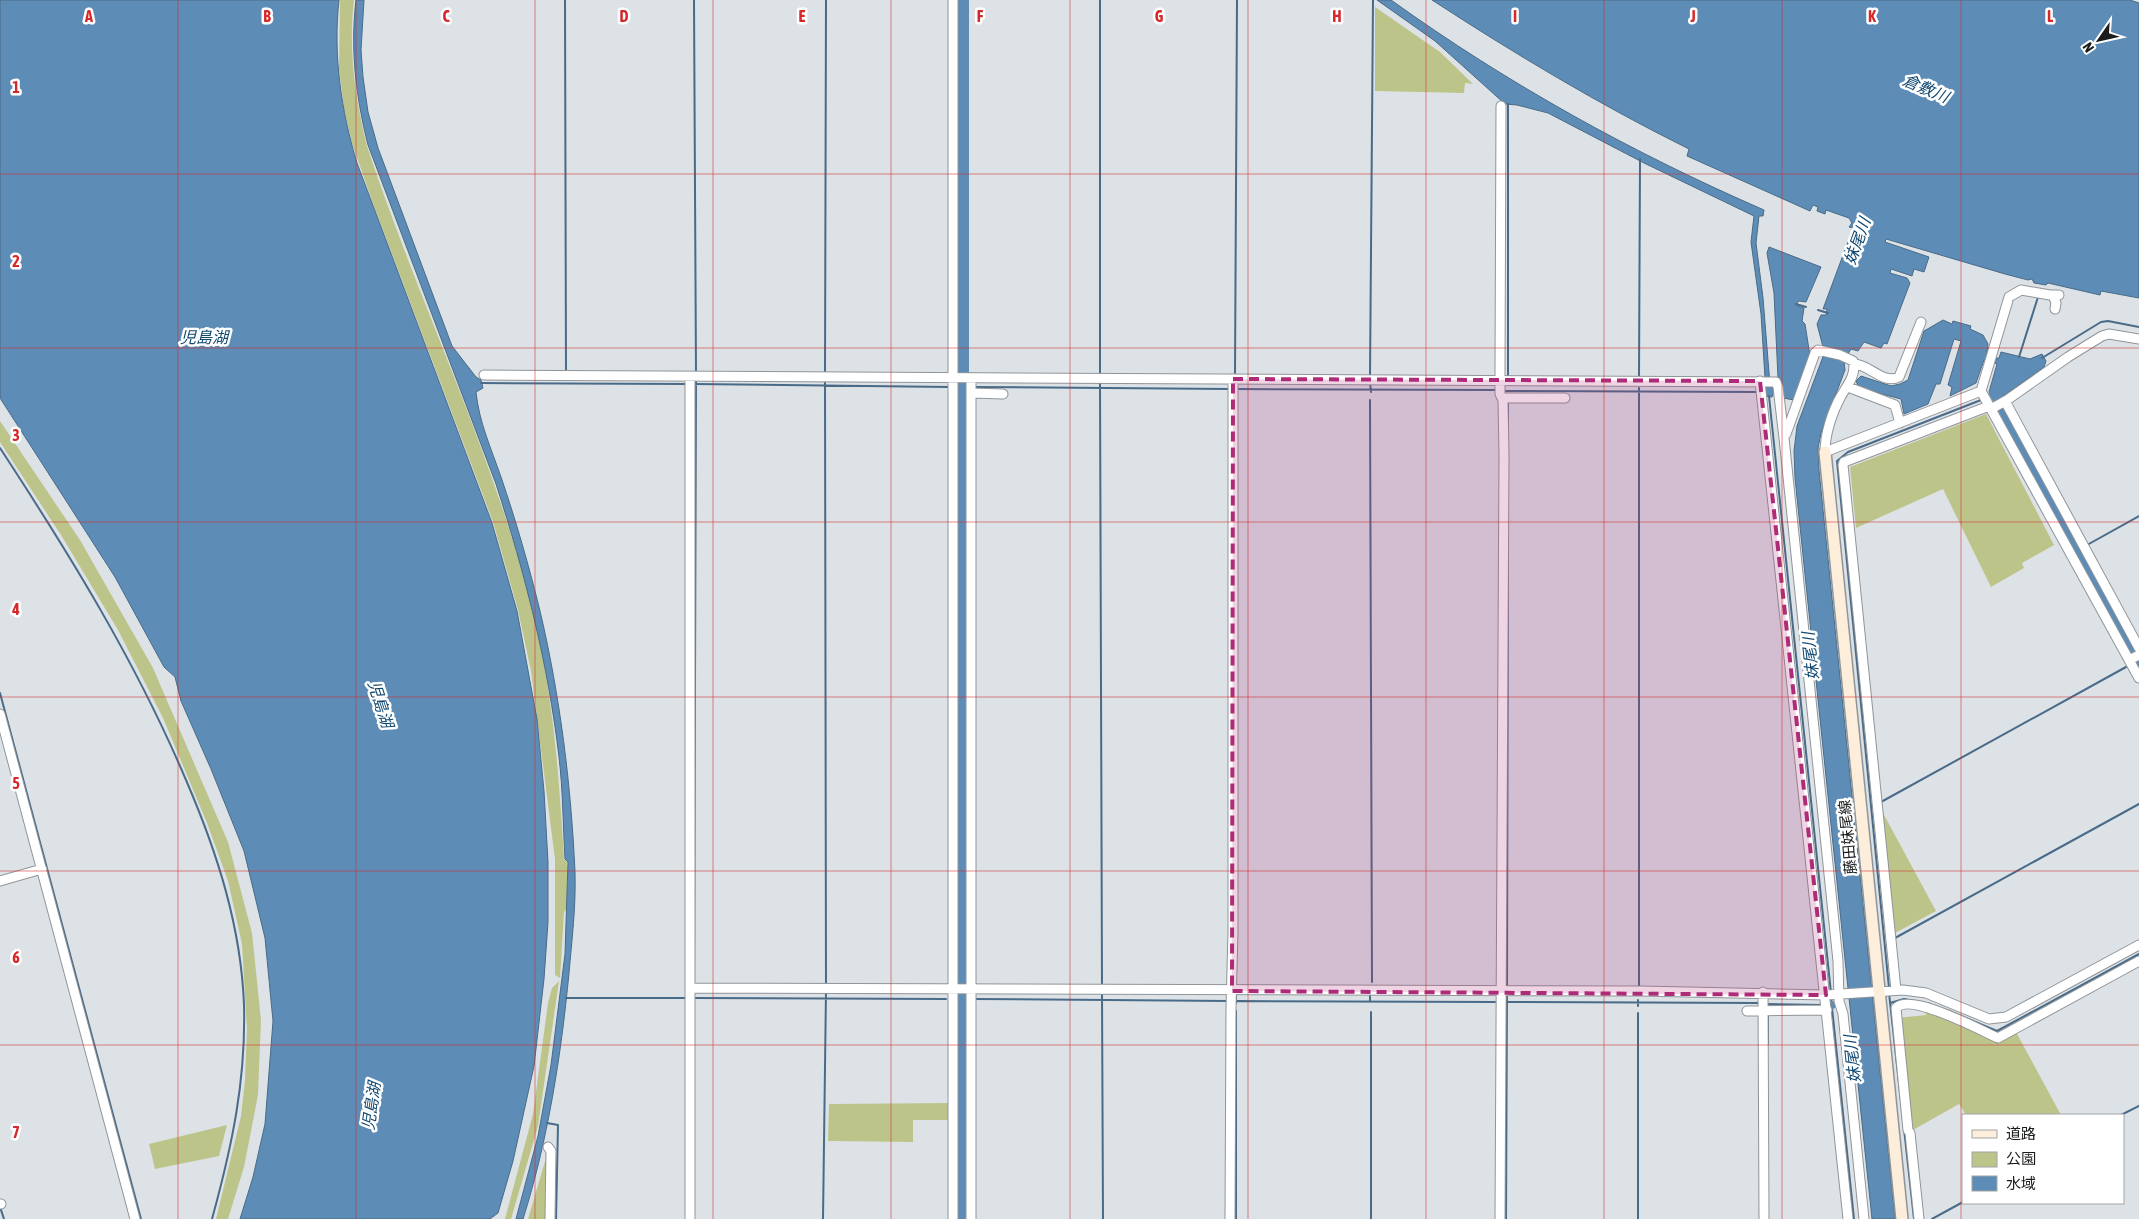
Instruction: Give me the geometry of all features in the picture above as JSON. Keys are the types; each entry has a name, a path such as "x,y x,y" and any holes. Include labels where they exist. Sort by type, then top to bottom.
{"main road":[{"name":"藤田妹尾線","path":"1826,452 1863,737 1886,990 1902,1219"}],"street":[{"path":"953,0 955,990 953,1219"},
{"path":"1500,1219 1504,991 1505,389 1501,106"},
{"path":"1981,391 2002,324 2006,302 2015,292 2021,290 2053,295 2056,303 2055,309"},
{"path":"1854,364 1861,365 1870,372 1889,379 1899,377 1922,322"},
{"path":"1886,990 1891,938 1877,802 1863,737 1844,462 1997,405 2102,336 2109,334 2139,339"},
{"path":"1784,438 1818,350 1840,355 1853,361 1855,368 1848,387 1841,396 1827,434 1826,452 1981,391"},
{"path":"484,376 566,376 692,380 826,377 954,383 970,385 1003,394"},
{"path":"970,385 1100,378 1233,385 1370,380 1505,389 1763,385 1776,382 1784,438 1838,961 1834,994 1827,1010 1848,1219"},
{"path":"690,1219 692,380"},
{"path":"970,385 971,1219"},
{"path":"1230,1219 1233,995 1233,385"},
{"path":"1763,385 1834,994 1843,1014 1864,1219"},
{"path":"1848,387 1895,405 1900,423"},
{"path":"1505,389 1565,398"},
{"path":"1981,391 1997,405 2139,648"},
{"path":"1997,405 2133,658 2139,678"},
{"path":"0,714 135,1219"},
{"path":"0,881 42,869"},
{"path":"1747,1011 1765,1005 1834,994 1886,990 1920,992 1937,1005 1998,1038 2139,945"},
{"path":"1919,1219 1896,1008 1899,1004 1937,1005 1990,1019 2000,1019 2139,961"},
{"path":"692,992 826,989 955,990 971,995 1233,995 1504,991 1827,1010"},
{"path":"1764,1219 1765,1005"},
{"path":"548,1147 551,1151 550,1219"}],"highlighted area":[{"path":"1233,379 1760,381 1826,995 1232,991"}],"green space":[{"path":"340,0 354,0 352,55 359,110 367,146 387,204 497,491 516,549 539,639 554,733 564,859 567,862 567,908 564,912 560,978 555,975 555,859 531,671 518,610 493,522 352,143 344,108 339,69"},
{"path":"1375,7 1440,52 1473,84 1465,83 1464,93 1375,91"},
{"path":"1986,414 2054,545 2022,563 2024,568 1991,587 1943,489 1856,528 1850,467"},
{"path":"0,421 80,540 153,668 228,842 252,933 261,1020 258,1095 244,1167 228,1219 216,1219 241,1116 245,1080 247,1029 242,944 228,881 207,823 163,718 118,630 61,535 0,442"},
{"path":"1879,805 1883,807 1883,813 1936,911 1895,933 1893,933"},
{"path":"559,981 538,1126 511,1219 505,1219 533,1114 548,1003 552,988"},
{"path":"1925,1009 1996,1040 2016,1032 2060,1114 1965,1114 1959,1104 1913,1130 1909,1129 1897,1018 1926,1015"},
{"path":"951,1103 950,1120 913,1120 913,1142 828,1141 829,1104"},
{"path":"227,1125 219,1156 155,1169 149,1144"},
{"path":"546,1158 550,1158 550,1219 528,1219"}],"water":[{"name":"児島湖","path":"0,0 339,0 337,21 338,62 343,103 351,143 492,523 517,611 537,719 548,862 548,922 544,979 534,1066 513,1161 498,1213 490,1219 240,1219 253,1177 265,1124 273,1021 265,938 244,851 181,701 175,677 164,667 115,577 0,398"},
{"path":"356,0 364,0 361,50 363,77 368,112 378,148 452,346 476,377 481,380 483,388 476,392 480,414 512,510 536,594 547,643 564,740 575,872 572,935 566,1004 552,1097 540,1159 523,1219 516,1219 538,1136 551,1065 565,954 568,862 565,859 559,757 549,687 517,551 496,484 368,145 355,73 354,19"},
{"path":"1377,0 1391,0 1480,60 1619,141 1764,210 1763,216 1759,216 1756,243 1763,298 1770,385 1774,391 1772,397 1764,396 1765,378 1761,314 1751,242 1754,216 1644,163 1548,113 1505,104 1435,41"},
{"name":"倉敷川","path":"1432,0 2130,0 2139,3 2139,298 2101,291 2100,295 2048,283 2046,285 2034,283 2032,279 2028,280 2005,274 1886,239 1885,242 1929,257 1924,272 1914,269 1912,276 1891,269 1890,273 1907,278 1910,283 1887,344 1884,343 1881,348 1864,342 1858,351 1851,349 1848,354 1823,347 1817,324 1821,315 1826,315 1827,309 1823,309 1852,231 1864,235 1865,231 1849,227 1852,223 1849,218 1826,210 1825,214 1817,211 1818,207 1813,205 1810,211 1687,156 1689,149 1623,115 1558,78"},
{"path":"1769,247 1821,267 1806,302 1799,301 1797,303 1797,306 1804,308 1802,321 1805,324 1810,356 1794,400 1783,398 1778,378 1774,293 1767,253"},
{"path":"1943,320 1952,324 1953,321 1971,326 1970,329 1983,335 1988,344 1986,360 1984,360 1976,383 1950,396 1952,387 1948,385 1961,341 1954,339 1940,384 1936,384 1928,404 1904,414 1901,399 1859,388 1856,381 1861,376 1891,386 1908,380 1924,331"},
{"path":"2001,352 2030,359 2042,354 2046,361 2044,367 2002,397 2002,399 1999,397 1995,400 1995,403 1989,392 1997,364 1995,363"},
{"name":"妹尾川","path":"1824,354 1840,358 1844,361 1845,370 1821,433 1818,448 1819,470 1895,1219 1872,1219 1795,478 1794,451 1797,426"}],"waterway":[{"path":"565,0 566,373"},
{"path":"694,0 696,374"},
{"path":"825,374 826,0"},
{"path":"963,0 963,1219"},
{"path":"1100,0 1100,375"},
{"path":"1235,373 1237,0"},
{"path":"1370,377 1373,0"},
{"path":"1508,104 1508,377"},
{"path":"1639,377 1640,159"},
{"path":"2019,357 2038,297"},
{"path":"1796,304 1806,307"},
{"path":"1818,310 1828,313"},
{"path":"2042,358 2101,322 2108,321 2139,327"},
{"path":"694,984 696,379"},
{"path":"825,379 826,987"},
{"path":"1100,382 1102,985"},
{"path":"1370,382 1371,392"},
{"path":"481,383 686,384"},
{"path":"694,384 949,387"},
{"path":"2002,384 1995,393 2139,660"},
{"path":"956,387 969,387"},
{"path":"974,387 1229,389"},
{"path":"1639,388 1639,989"},
{"path":"1236,389 1496,390"},
{"path":"1504,391 1759,392"},
{"path":"1769,396 1831,993"},
{"path":"1370,400 1372,982"},
{"path":"1889,988 1837,461 1848,452 1981,400"},
{"path":"1508,401 1508,447"},
{"path":"0,448 52,528 124,651 146,693 167,736 208,834 226,890 233,918 242,976 244,1005 243,1060 236,1113 226,1165 212,1219"},
{"path":"2087,545 2139,516"},
{"path":"1507,987 1508,534"},
{"path":"1881,802 2126,667"},
{"path":"0,693 141,1219"},
{"path":"1895,938 2139,804"},
{"path":"1947,1010 1997,1031 2139,954"},
{"path":"1236,976 1236,986"},
{"path":"823,1219 826,991"},
{"path":"1102,993 1103,1219"},
{"path":"1236,993 1236,1003"},
{"path":"1889,993 1914,1219"},
{"path":"1506,1219 1507,994"},
{"path":"1370,995 1370,1001"},
{"path":"566,998 686,998"},
{"path":"693,998 946,999"},
{"path":"1831,998 1854,1219"},
{"path":"694,999 694,1132"},
{"path":"957,1000 967,999"},
{"path":"974,999 1229,1001"},
{"path":"1890,1003 1904,999 1931,1004"},
{"path":"1638,1000 1638,1006"},
{"path":"1237,1001 1495,1002"},
{"path":"1506,1002 1761,1003"},
{"path":"1766,1004 1823,1005"},
{"path":"1236,1011 1236,1219"},
{"path":"1371,1012 1371,1219"},
{"path":"1638,1013 1638,1219"},
{"path":"1768,1014 1768,1044"},
{"path":"2123,1114 2139,1106"},
{"path":"547,1123 558,1125 556,1219"},
{"path":"1932,1219 1962,1203"},
{"path":"0,1207 4,1219"}]}
